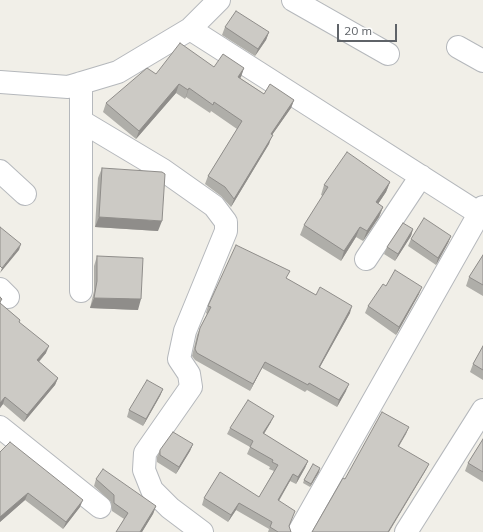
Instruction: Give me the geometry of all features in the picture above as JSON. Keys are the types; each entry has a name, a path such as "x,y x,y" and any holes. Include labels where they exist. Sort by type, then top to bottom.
{"street":[{"path":"0,82 68,87 118,72 190,29 219,0"},
{"path":"293,0 388,54"},
{"path":"190,29 420,176 482,212 299,532"},
{"path":"458,47 483,61"},
{"path":"81,83 81,291"},
{"path":"81,121 163,170 214,206 226,222 226,231 185,331 179,359 189,374 191,387 145,452 144,470 152,490 170,508 202,532"},
{"path":"0,172 25,194"},
{"path":"366,259 420,176"},
{"path":"406,532 483,410"},
{"path":"2,433 100,507"}],"building":[{"path":"236,11 269,32 258,49 225,27"},
{"path":"180,43 214,67 223,54 244,68 238,77 264,94 270,84 294,100 271,134 273,135 234,199 225,187 208,176 242,121 214,102 213,105 189,88 188,90 179,84 139,131 106,103 147,68 156,74"},
{"path":"347,152 390,182 376,202 383,207 367,231 360,227 344,251 304,225 328,187 324,185"},
{"path":"102,168 162,172 165,174 162,221 99,217"},
{"path":"424,218 451,236 438,258 411,239"},
{"path":"403,223 413,229 398,254 387,247"},
{"path":"0,227 21,244 2,268 0,266"},
{"path":"236,245 290,271 286,278 316,295 320,287 352,306 319,367 349,384 339,400 309,383 308,385 265,362 253,384 197,353 195,349 200,328 211,307 208,306"},
{"path":"483,255 483,285 469,277"},
{"path":"97,256 143,258 141,299 94,298 97,281"},
{"path":"395,270 422,287 399,327 368,306 383,284 386,286"},
{"path":"0,303 20,320 19,322 49,346 37,360 58,378 27,415 5,397 0,403"},
{"path":"483,346 483,370 473,364"},
{"path":"147,380 163,389 146,419 129,410"},
{"path":"248,400 274,416 263,433 308,461 298,477 293,474 278,500 295,511 289,526 291,532 278,532 270,527 272,522 239,503 231,515 204,498 220,472 259,497 278,465 272,462 273,460 250,447 253,441 230,428"},
{"path":"382,412 409,427 398,446 429,464 388,532 312,532 343,478 345,479"},
{"path":"173,432 193,444 179,467 160,455 160,450"},
{"path":"483,439 483,472 468,463"},
{"path":"10,442 83,500 66,522 28,493 0,517 0,452"},
{"path":"313,464 320,468 311,484 304,480"},
{"path":"103,469 156,506 140,532 116,532 128,513 114,503 114,495 96,479"}]}
